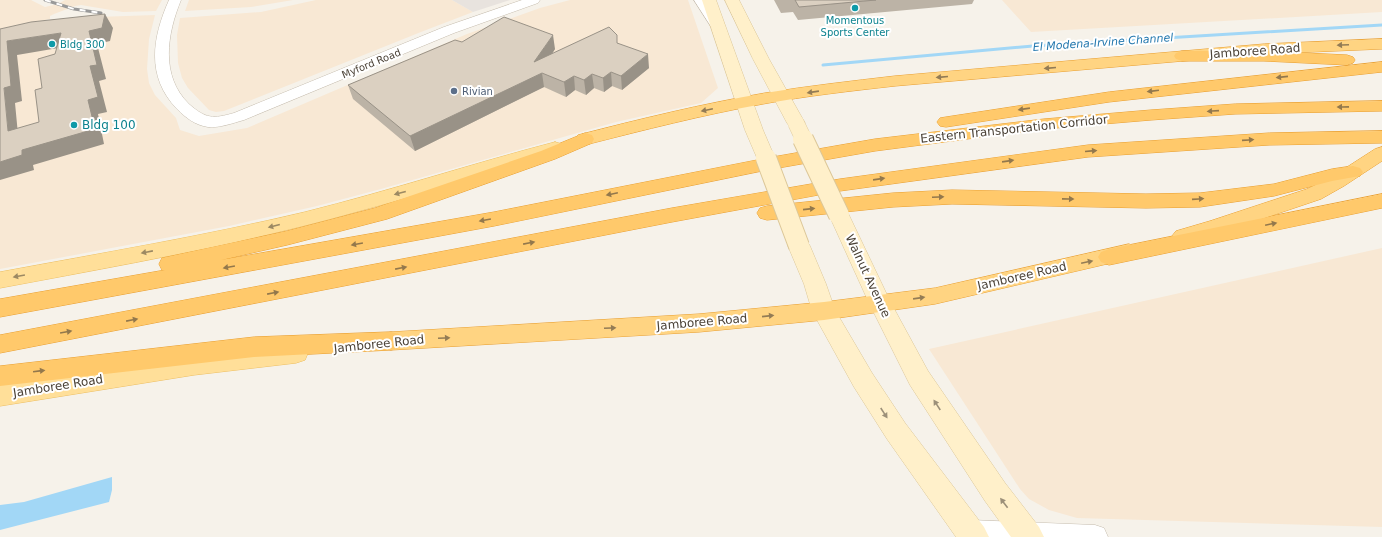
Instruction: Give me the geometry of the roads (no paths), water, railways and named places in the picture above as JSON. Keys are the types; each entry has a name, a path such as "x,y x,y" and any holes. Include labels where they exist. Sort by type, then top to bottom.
{"highway":[{"name":"Jamboree Road","path":"585,139 648,123 745,102 895,81 1264,49 1382,44"},
{"path":"1182,56 1333,58 1382,63"},
{"path":"0,308 478,221 650,187 816,147 1002,112 1152,91 1382,67"},
{"name":"Eastern Transportation Corridor","path":"650,187 875,145 1044,124 1235,109 1382,106"},
{"path":"0,344 93,328 672,215 840,185 1088,151 1269,139 1382,137"},
{"path":"42,300 112,278 287,238 380,214 548,155 585,139"},
{"name":"Jamboree Road","path":"391,341 699,323 824,311 935,296 1110,257 1216,227 1314,194 1353,172 1382,153"},
{"path":"672,215 733,215 795,211 893,200 945,197 1146,201 1200,200 1274,190 1332,175 1353,172"},
{"path":"1110,257 1382,201"},
{"path":"0,376 254,347 391,341"}],"main road":[{"path":"709,0 754,130 815,284 824,311 863,380 896,431 972,535"},
{"name":"Walnut Avenue","path":"732,0 761,59 796,123 880,303 919,378 995,492 1028,536"},
{"name":"Jamboree Road","path":"0,280 270,227 398,193 585,139"},
{"name":"Jamboree Road","path":"0,395 194,365 391,341"}],"street":[{"name":"Myford Road","path":"175,0 167,22 163,42 163,68 167,86 179,102 196,117 208,122 239,117 448,30 534,0"},
{"path":"700,0 720,29"},
{"path":"972,535 1095,537"}],"water":[{"path":"112,477 112,490 109,502 0,530 0,505 24,502"}],"waterway":[{"name":"El Modena-Irvine Channel","path":"823,65 1033,46 1382,25"}],"railway":[{"path":"45,0 74,9 101,13"}],"place":[{"name":"Momentous Sports Center","path":"855,8"},
{"name":"Bldg 300","path":"52,44"},
{"name":"Rivian","path":"454,91"},
{"name":"Bldg 100","path":"74,125"}]}
